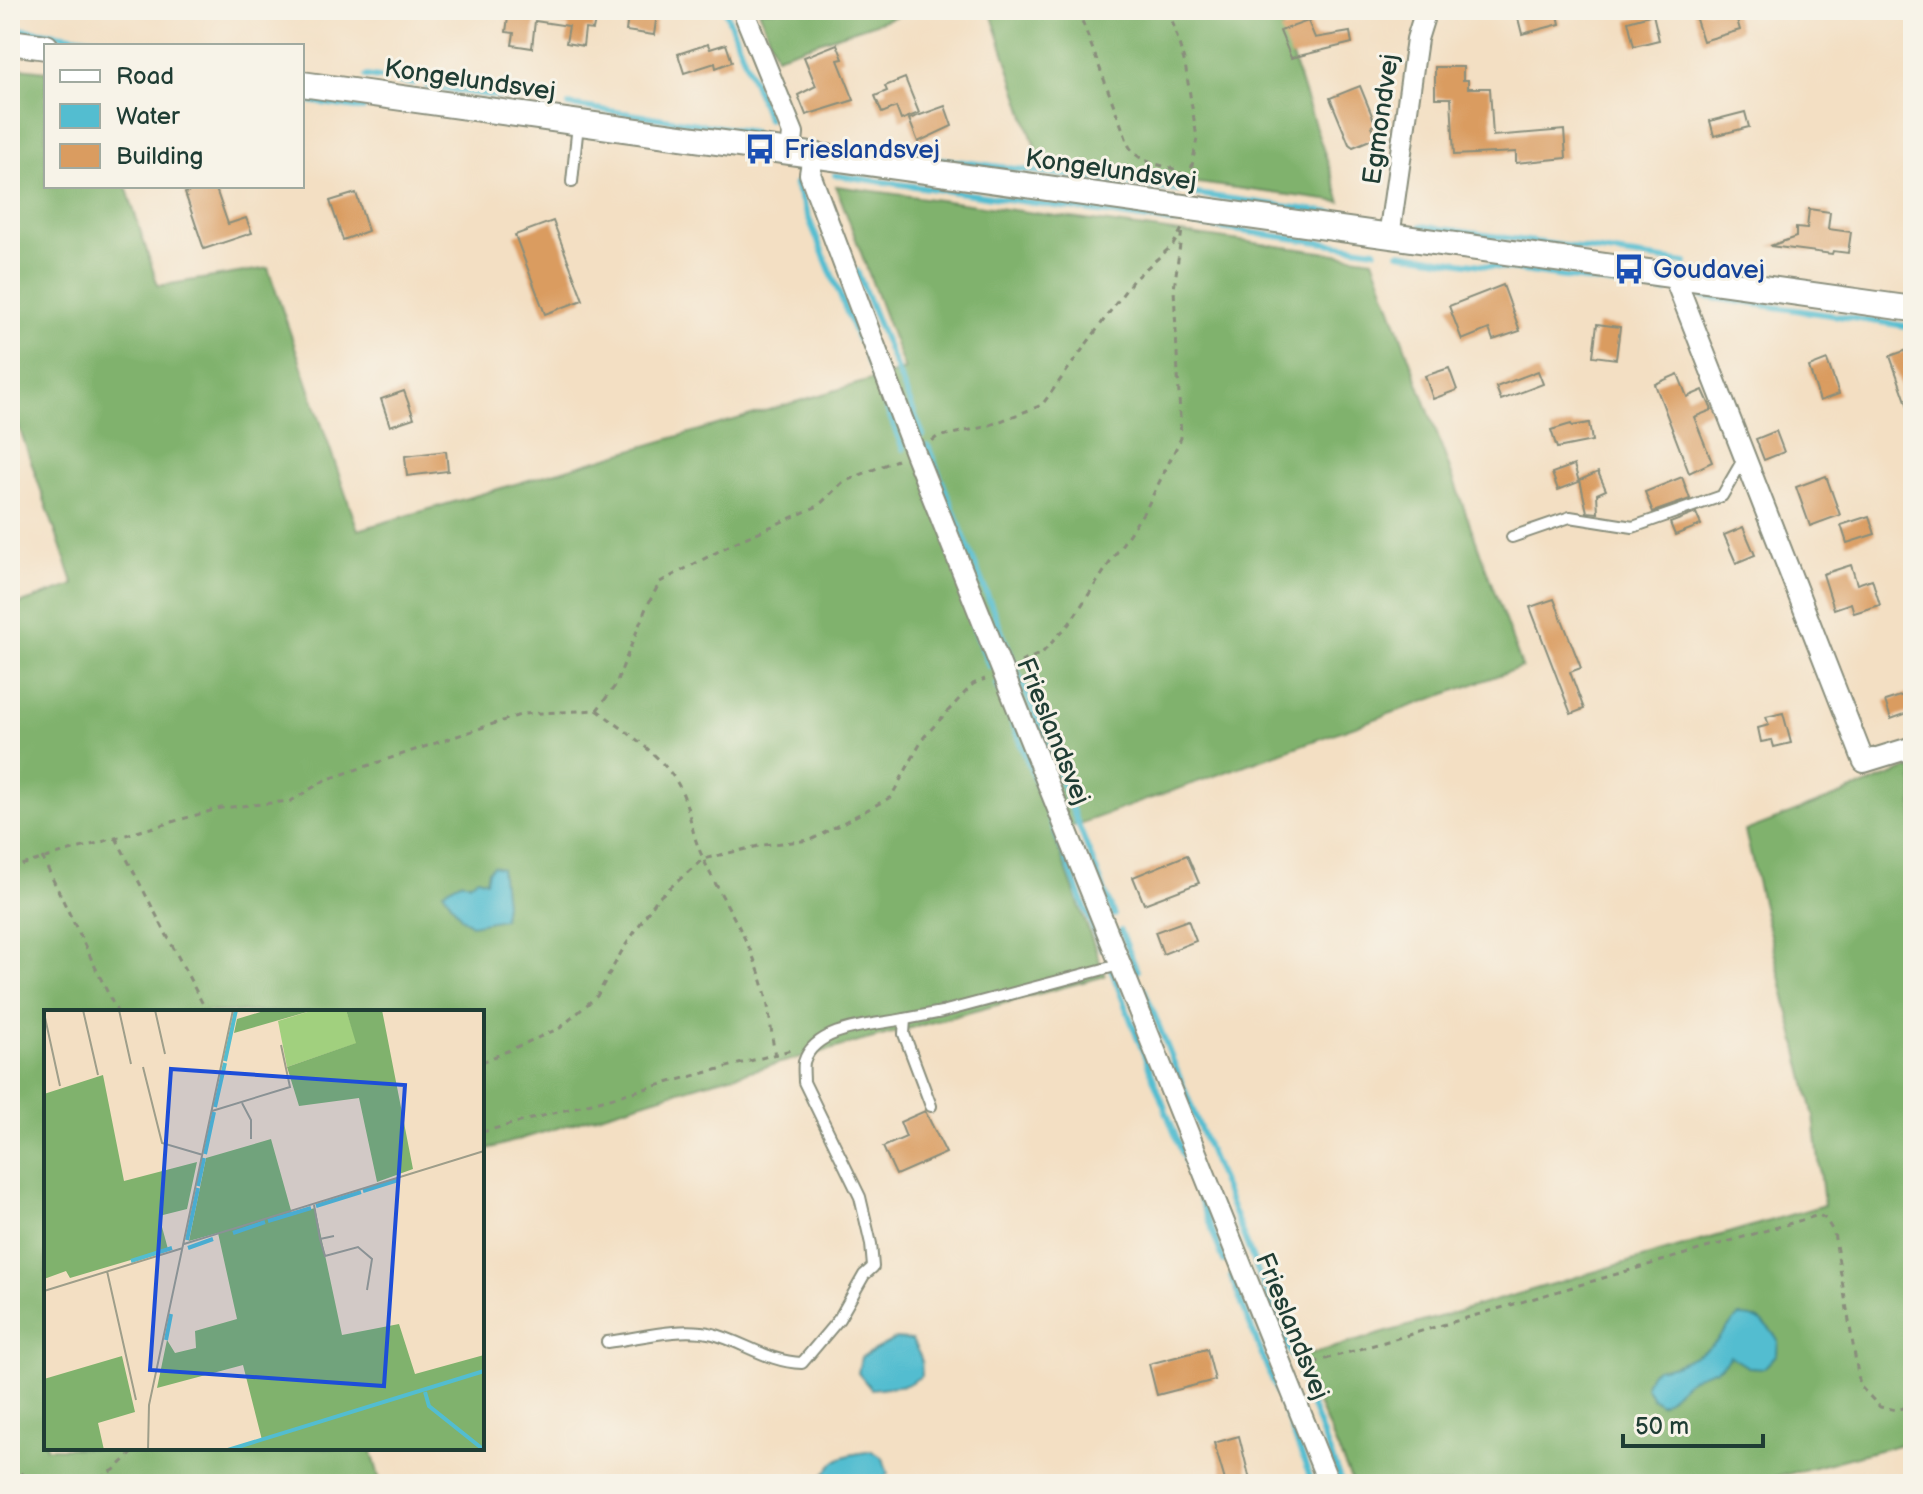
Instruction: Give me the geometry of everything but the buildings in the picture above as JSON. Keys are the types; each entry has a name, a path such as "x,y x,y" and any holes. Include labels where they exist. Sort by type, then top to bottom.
{"street":[{"name":"Frieslandsvej","path":"743,10 810,174 915,453 1329,1484"},
{"name":"Egmondvej","path":"1389,237 1417,39 1426,10"},
{"path":"10,42 44,47"},
{"name":"Kongelundsvej","path":"304,84 1913,309"},
{"path":"1674,276 1864,762 1913,747"}],"lane":[{"path":"572,182 578,123"},
{"path":"1512,537 1570,517 1633,527 1722,496 1745,456"},
{"path":"607,1342 687,1332 713,1334 763,1356 787,1363 802,1363 839,1319 864,1275 873,1267 860,1197 804,1082 804,1063 816,1043 833,1034 942,1012 1119,965"},
{"path":"905,1019 904,1034 931,1106"}],"path":[{"path":"1022,662 1042,653 1069,624 1147,507 1181,438 1174,289 1188,185 1180,170 1147,163 1135,156 1078,10"},
{"path":"597,710 615,686 646,608 660,582 738,541 818,506 843,482 915,453 937,437 985,427 1042,405 1133,280 1173,245 1182,229 1197,138 1185,64 1169,10"},
{"path":"484,1061 560,1028 597,996 623,949 657,899 703,859 763,845 811,840 891,797 924,737 973,684 1002,671"},
{"path":"10,868 221,808 291,801 325,780 523,714 597,710 655,754 677,782 691,814 694,838 764,988 775,1056"},
{"path":"116,838 206,1010"},
{"path":"42,857 116,1010"},
{"path":"484,1131 816,1043"},
{"path":"1284,1371 1819,1215 1826,1219 1834,1233 1860,1386 1880,1407 1897,1410 1913,1405"},
{"path":"90,1484 114,1470 136,1450"},
{"path":"10,1467 37,1483 45,1484"}],"green space":[{"path":"759,10 915,10 776,56"},
{"path":"990,10 1276,10 1341,202 1040,162"},
{"path":"10,67 44,71 44,188 127,188 158,286 268,268 358,530 905,370 836,186 1373,259 1522,667 1053,833 1105,976 702,1084 484,1150 484,1010 44,1010 44,1450 372,1450 381,1484 10,1484 10,607 74,585 10,401"},
{"path":"1913,767 1913,1441 1750,1484 1353,1484 1298,1358 1824,1205 1814,1117 1745,831"}],"water":[{"path":"493,866 501,868 505,903 503,919 471,925 461,917 443,891 462,881 469,883 478,878 486,881 488,871"},
{"path":"1740,1316 1763,1322 1778,1341 1777,1354 1764,1368 1748,1367 1730,1356 1716,1369 1687,1382 1660,1404 1652,1398 1645,1386 1653,1371 1677,1364 1714,1344"},
{"path":"895,1339 912,1340 921,1358 922,1376 906,1385 871,1389 858,1373 861,1357"},
{"path":"872,1451 883,1458 888,1474 873,1484 822,1484 821,1479 837,1461 848,1455"}],"waterway":[{"path":"725,10 768,119"},
{"path":"10,28 102,40"},
{"path":"366,76 379,78"},
{"path":"396,81 413,84"},
{"path":"427,87 520,99"},
{"path":"304,100 363,109"},
{"path":"539,100 552,102"},
{"path":"569,105 753,132"},
{"path":"911,155 1179,191"},
{"path":"835,175 1177,223"},
{"path":"795,184 858,340"},
{"path":"1196,194 1369,218"},
{"path":"1191,224 1375,250"},
{"path":"1421,226 1686,263"},
{"path":"1399,253 1666,292"},
{"path":"857,271 923,435"},
{"path":"1700,296 1913,327"},
{"path":"866,357 903,449"},
{"path":"928,446 1114,915"},
{"path":"970,617 989,666"},
{"path":"997,684 1101,948"},
{"path":"1121,931 1137,971"},
{"path":"1111,969 1224,1261"},
{"path":"1144,989 1293,1359"},
{"path":"1231,1276 1313,1484"},
{"path":"1300,1376 1342,1484"}],"place":[{"name":"Frieslandsvej","path":"760,149"},
{"name":"Goudavej","path":"1629,269"}]}
